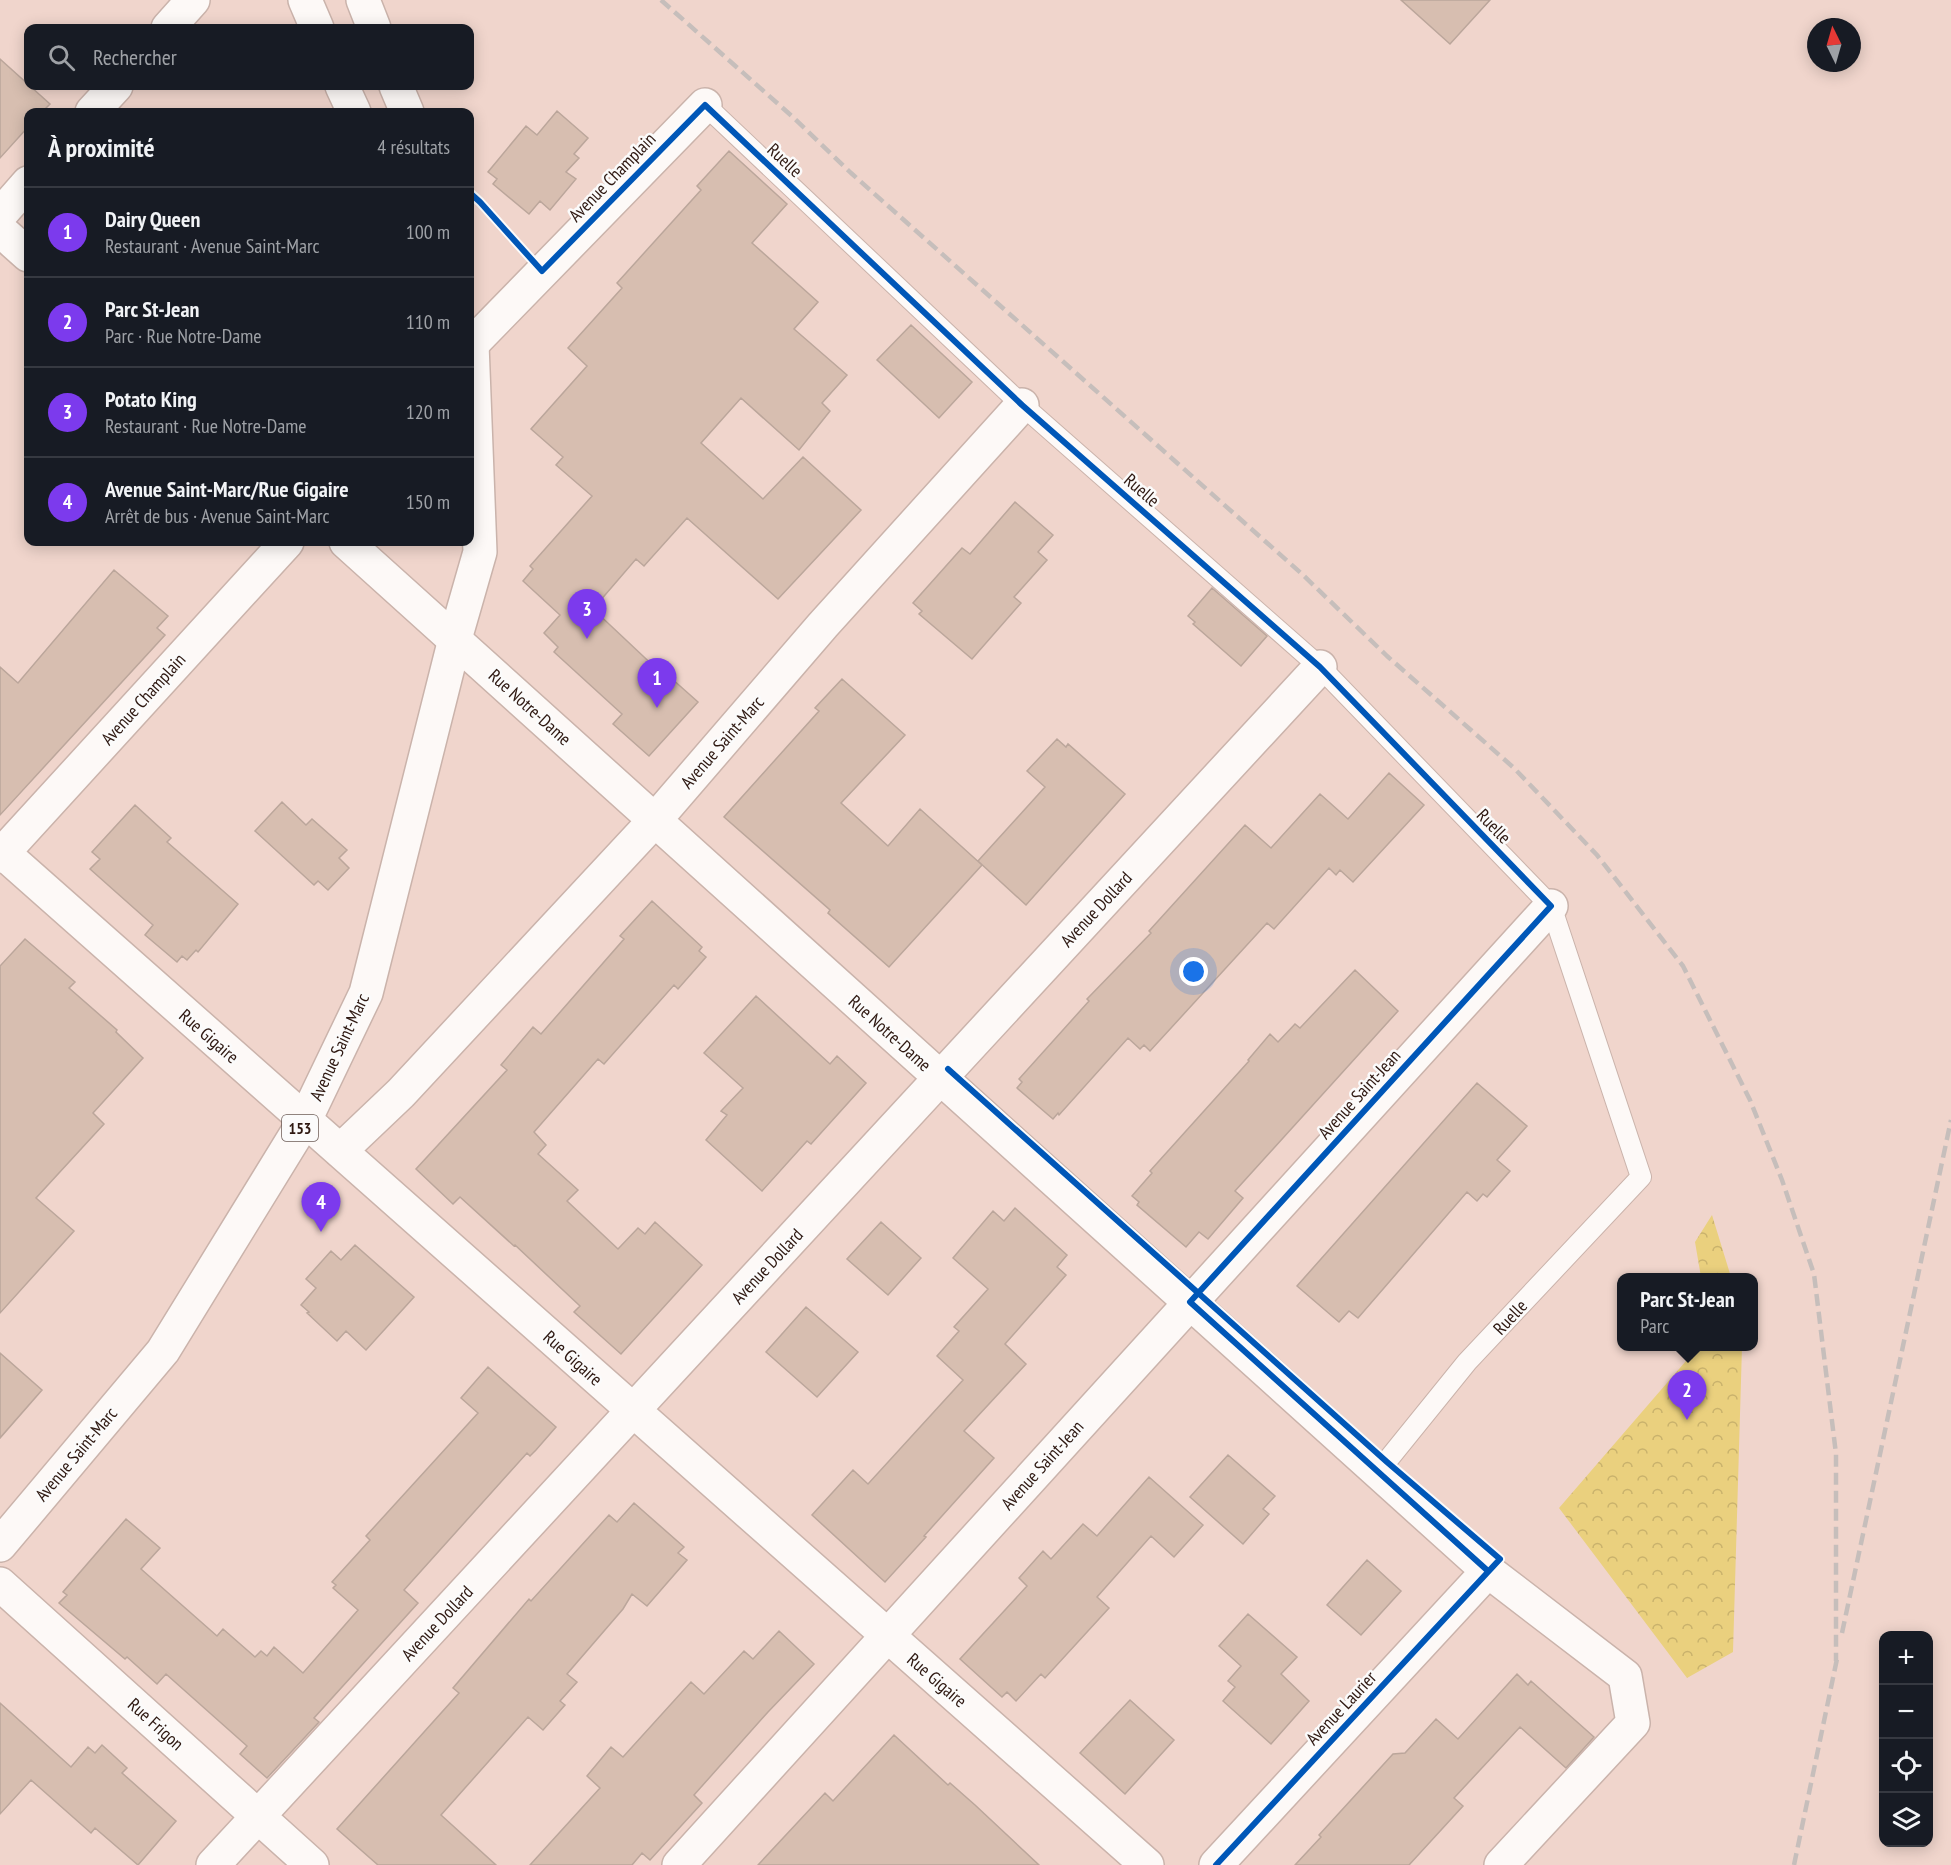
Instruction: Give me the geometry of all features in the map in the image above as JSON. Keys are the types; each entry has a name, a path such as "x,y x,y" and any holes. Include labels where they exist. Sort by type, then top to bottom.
{"street":[{"path":"172,24 193,0"},
{"path":"305,0 315,24"},
{"path":"363,0 372,24"},
{"path":"96,108 112,90"},
{"path":"344,90 352,108"},
{"path":"398,90 405,108"},
{"name":"Avenue Champlain","path":"474,336 705,105"},
{"path":"0,215 24,188"},
{"path":"0,230 24,251"},
{"name":"Avenue Saint-Marc","path":"340,1151 401,1093 655,820 824,625 1022,405"},
{"name":"153","path":"455,639 480,552 474,410"},
{"name":"Avenue Champlain","path":"1,853 283,546"},
{"name":"Rue Notre-Dame","path":"350,546 1488,1571 1625,1676 1633,1723 1501,1865"},
{"name":"Avenue Saint-Marc","path":"0,1545 163,1351 305,1120 366,993 455,639"},
{"name":"Avenue Dollard","path":"213,1865 1320,668"},
{"name":"Rue Gigaire","path":"1,853 1147,1865"},
{"name":"Avenue Saint-Jean","path":"679,1865 1551,906"},
{"name":"Avenue Laurier","path":"1216,1865 1488,1571"},
{"name":"Rue Frigon","path":"0,1584 312,1865"}],"lane":[{"name":"Ruelle","path":"705,105 1022,405 1320,668 1551,906 1641,1177 1467,1362 1378,1472"}],"green space":[{"path":"1712,1215 1730,1273 1700,1273 1695,1242"},
{"path":"1695,1351 1742,1351 1733,1652 1687,1678 1559,1508"}],"building":[{"path":"1401,0 1490,0 1450,44"},
{"path":"0,59 24,81 24,90 34,90 50,104 46,108 24,108 24,131 0,158"},
{"path":"557,111 588,138 574,154 579,158 566,172 576,179 550,210 540,201 529,214 493,184 497,179 488,172 526,126 537,135"},
{"path":"729,151 787,204 752,243 818,302 794,329 847,375 822,403 830,411 799,450 741,398 701,443 763,499 803,457 861,510 778,599 687,518 644,566 636,559 593,609 660,672 662,670 698,702 649,756 613,724 622,714 554,652 558,647 544,633 560,615 523,581 533,569 530,566 592,496 556,465 563,457 531,429 587,366 568,348 622,288 617,283 701,190 697,186"},
{"path":"911,325 972,382 939,418 877,360"},
{"path":"1015,502 1053,535 1038,552 1047,560 1014,597 1021,603 972,659 919,614 922,611 913,603 962,548 970,554"},
{"path":"114,570 168,616 157,628 165,635 0,815 0,667 18,683"},
{"path":"1212,588 1267,636 1241,666 1193,624 1195,622 1188,616"},
{"path":"842,679 905,735 841,803 888,846 920,809 982,865 889,967 828,913 830,910 724,817 819,711 815,708"},
{"path":"1057,739 1066,747 1068,744 1125,794 1026,905 978,861 1045,787 1027,771"},
{"path":"1389,773 1424,805 1353,882 1340,870 1336,875 1329,868 1274,929 1267,923 1150,1051 1144,1045 1140,1049 1128,1038 1053,1119 1017,1088 1022,1082 1019,1079 1089,1001 1087,999 1151,933 1149,931 1245,825 1271,848 1320,794 1348,819"},
{"path":"282,802 306,825 312,819 347,850 339,858 349,868 328,890 318,881 314,885 255,831"},
{"path":"135,805 171,838 167,842 238,904 198,952 196,950 187,960 182,956 177,962 145,935 153,925 90,869 100,859 92,852"},
{"path":"652,901 702,947 699,951 706,957 678,989 674,985 604,1064 598,1059 534,1132 546,1145 538,1154 578,1190 567,1201 618,1249 638,1228 645,1234 655,1222 702,1265 621,1354 574,1312 580,1306 515,1245 460,1197 453,1204 416,1169 507,1070 501,1065 533,1027 541,1034 624,939 620,936"},
{"path":"25,939 75,982 69,988 117,1030 116,1032 143,1058 93,1113 104,1124 36,1198 74,1231 0,1313 0,966"},
{"path":"1355,970 1398,1011 1235,1191 1243,1198 1208,1239 1199,1232 1186,1247 1137,1205 1139,1202 1132,1196 1152,1173 1150,1171 1249,1061 1270,1034 1278,1042 1295,1024 1300,1028"},
{"path":"756,996 830,1064 837,1056 866,1083 811,1144 807,1141 762,1191 706,1140 727,1115 721,1111 743,1088 704,1053"},
{"path":"1477,1083 1527,1126 1497,1160 1510,1171 1487,1197 1483,1194 1477,1201 1467,1192 1358,1318 1349,1311 1339,1322 1297,1286"},
{"path":"1015,1208 1067,1255 1057,1267 1066,1275 1005,1344 1026,1364 964,1431 994,1458 885,1582 812,1515 853,1470 868,1484 963,1380 937,1356 959,1331 954,1327 988,1289 953,1258 993,1211 1004,1221"},
{"path":"881,1222 921,1258 888,1295 847,1259"},
{"path":"355,1245 414,1297 366,1350 346,1331 337,1341 301,1305 316,1288 306,1279 331,1251 341,1260"},
{"path":"806,1307 858,1352 817,1397 766,1352"},
{"path":"0,1353 42,1390 0,1438"},
{"path":"488,1367 556,1427 530,1456 527,1453 404,1590 418,1603 314,1718 319,1722 267,1778 240,1754 247,1746 166,1674 157,1684 59,1603 67,1595 63,1592 126,1519 160,1548 141,1569 217,1636 223,1629 255,1657 261,1651 267,1656 274,1647 303,1673 358,1610 333,1588 336,1585 332,1582 370,1540 366,1536 478,1413 461,1398"},
{"path":"1228,1455 1275,1496 1263,1509 1269,1514 1243,1544 1190,1497"},
{"path":"1149,1477 1203,1525 1174,1557 1151,1536 1097,1597 1109,1608 1045,1678 1041,1674 1016,1701 1007,1692 1002,1697 960,1659 1027,1586 1019,1578 1043,1551 1051,1559 1083,1524 1097,1536"},
{"path":"634,1503 684,1547 678,1553 687,1560 647,1606 632,1594 623,1609 567,1674 577,1682 560,1701 565,1705 543,1730 528,1717 441,1815 496,1865 378,1865 337,1829 459,1693 453,1688 529,1599 531,1601 609,1515 617,1522"},
{"path":"1367,1560 1401,1591 1361,1635 1327,1605"},
{"path":"1248,1614 1297,1657 1281,1674 1309,1701 1271,1744 1223,1701 1235,1687 1228,1681 1241,1666 1219,1646"},
{"path":"779,1631 814,1664 694,1795 702,1803 650,1860 642,1853 632,1865 530,1865 600,1788 587,1776 611,1747 623,1757 691,1682 704,1694 744,1651 753,1659"},
{"path":"1517,1674 1528,1685 1531,1681 1594,1737 1566,1768 1520,1727 1454,1798 1463,1806 1409,1865 1295,1865 1321,1837 1319,1835 1393,1754 1405,1753 1436,1719 1458,1739"},
{"path":"1130,1700 1174,1740 1125,1794 1080,1753"},
{"path":"0,1703 71,1767 88,1747 95,1753 102,1745 127,1768 122,1773 176,1821 138,1865 95,1828 91,1833 31,1780 0,1814"},
{"path":"894,1735 948,1785 950,1783 975,1805 1039,1865 758,1865 825,1793 833,1801"}],"railway":[{"path":"661,0 794,118 851,173 1302,574 1387,656 1514,768 1597,855 1683,966 1750,1100 1782,1180 1814,1274 1836,1454 1836,1661"},
{"path":"1842,1633 1951,1120"},
{"path":"1794,1865 1838,1654"}],"cycle path":[{"path":"474,197 542,271 705,105 1022,405 1320,667 1551,906 1190,1302 1488,1571"},
{"path":"948,1069 1387,1462 1500,1559 1216,1865"}],"place":[{"name":"Potato King","path":"587,639"},
{"name":"Dairy Queen","path":"657,708"},
{"name":"Avenue Saint-Marc/Rue Gigaire","path":"321,1232"},
{"name":"Parc St-Jean","path":"1687,1420"}]}
